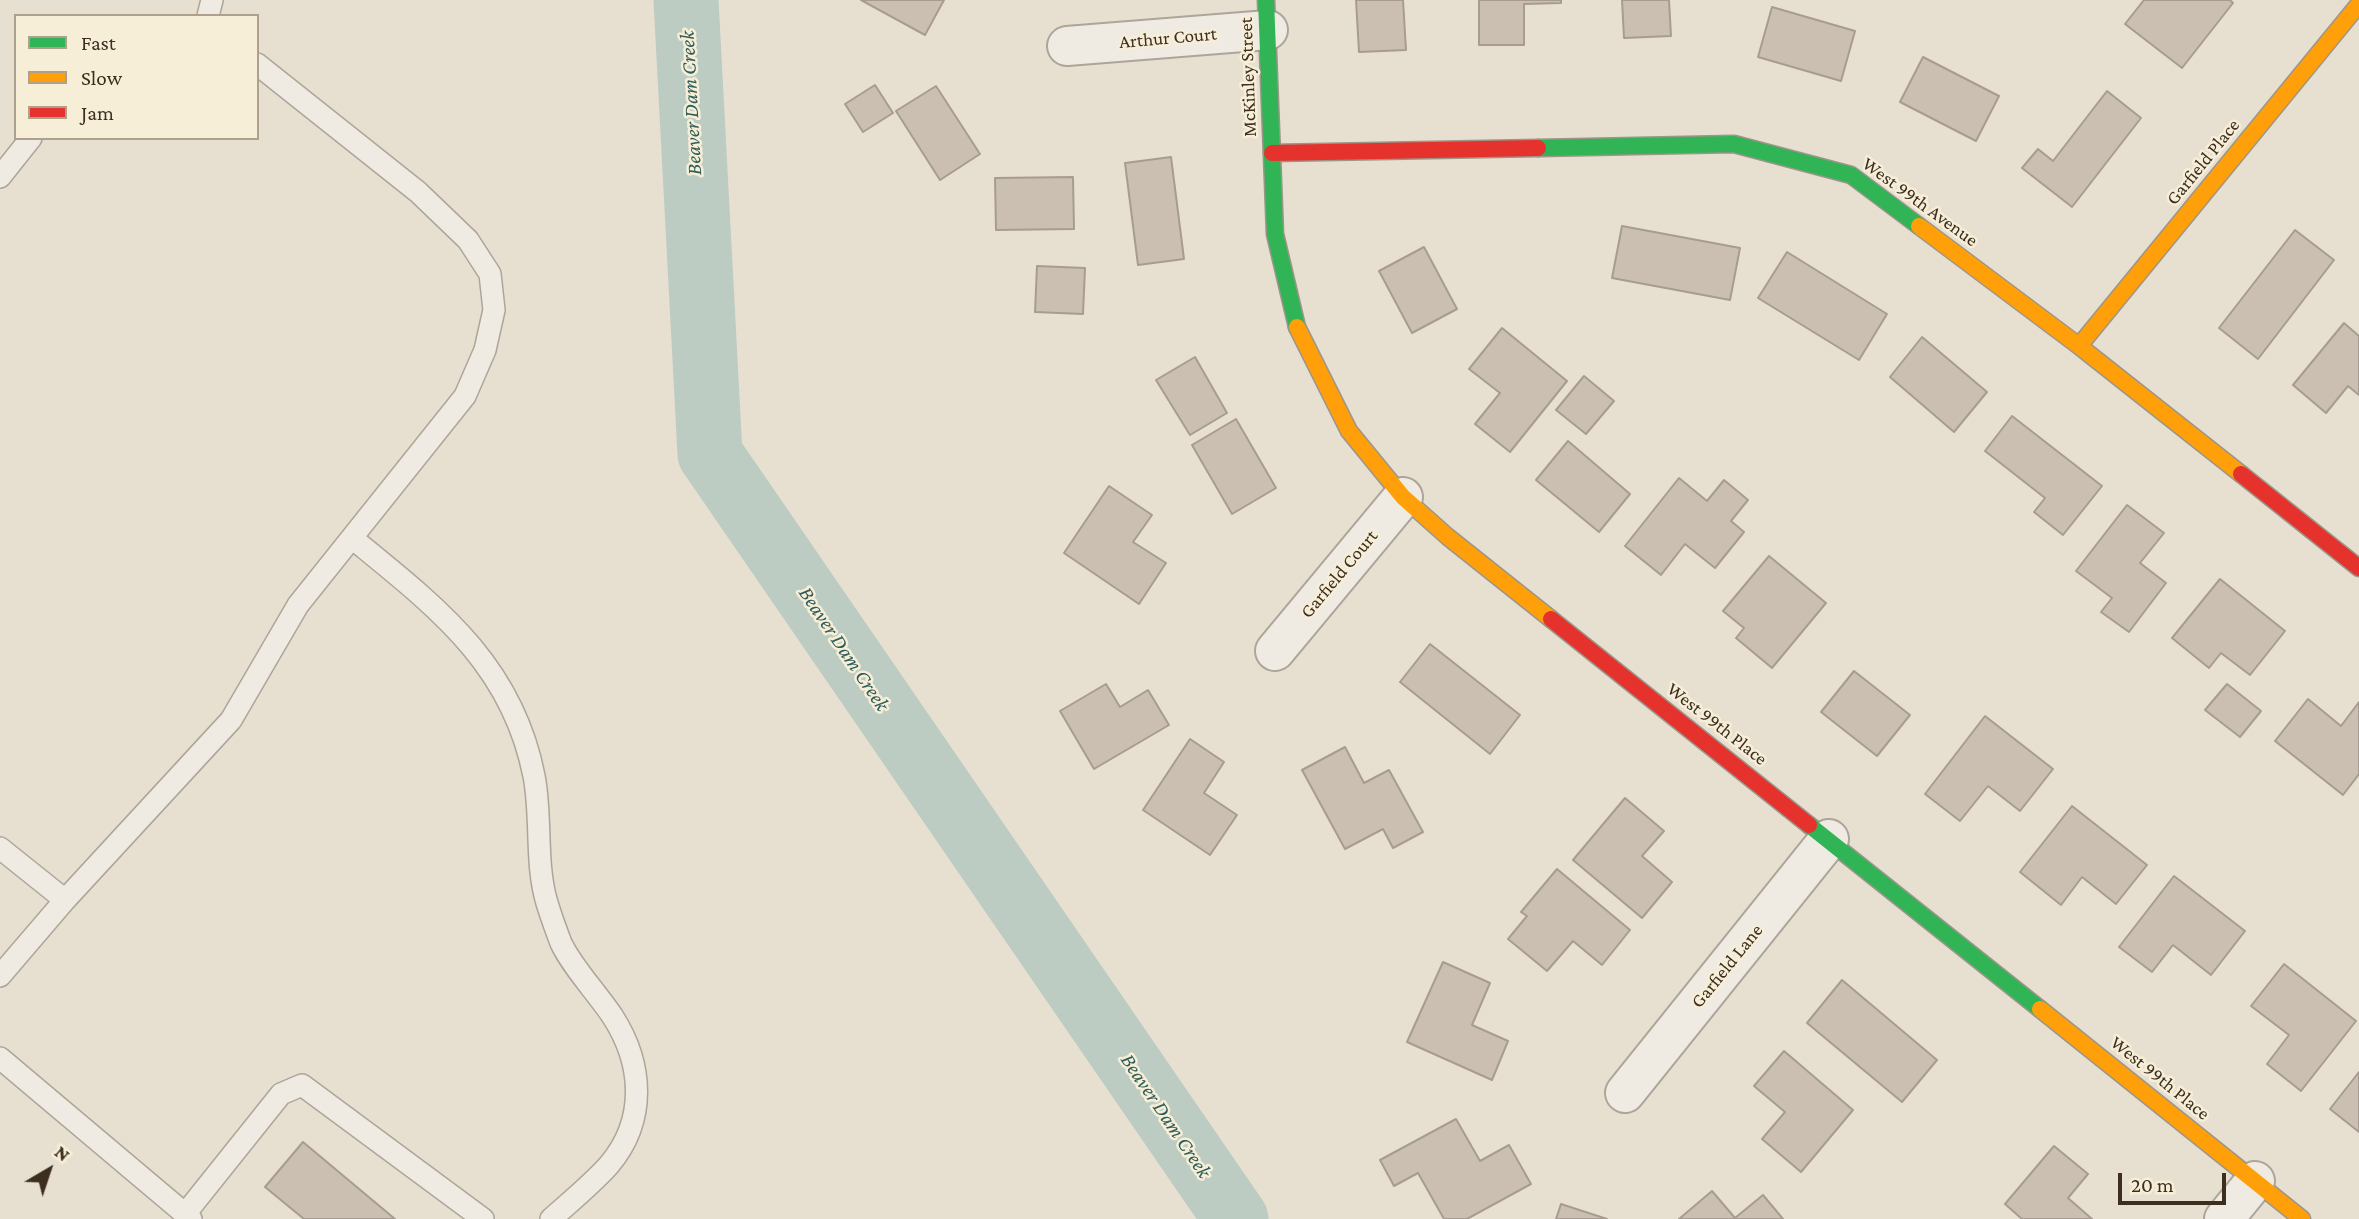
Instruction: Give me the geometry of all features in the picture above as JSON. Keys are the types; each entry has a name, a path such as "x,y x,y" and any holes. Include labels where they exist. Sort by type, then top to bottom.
{"street":[{"name":"Garfield Place","path":"2079,346 2359,5"},
{"name":"Arthur Court","path":"1067,46 1267,15"},
{"name":"McKinley Street","path":"1267,15 1272,153"},
{"name":"West 99th Avenue","path":"1272,153 1734,144 1852,174 2079,346 2359,568"},
{"name":"West 99th Place","path":"1272,153 1275,234 1297,328 1349,431 1402,497 1459,546 2302,1219"},
{"name":"Garfield Court","path":"1275,651 1402,497"},
{"name":"Garfield Lane","path":"1625,1093 1829,839"},
{"path":"2224,1219 2255,1181"}],"lane":[{"path":"0,976 231,720 298,606 465,396 485,350 494,310 490,274 468,240 418,192 259,66"},
{"path":"0,177 29,140"},
{"path":"352,538 419,593 466,638 500,683 521,727 535,777 546,900 562,945 614,1020 634,1060 637,1097 628,1136 609,1164 551,1219"},
{"path":"0,848 65,901"},
{"path":"0,1058 188,1217 281,1094 302,1085 483,1219"}],"building":[{"path":"861,0 944,0 925,35"},
{"path":"1356,0 1403,0 1406,50 1359,52"},
{"path":"1479,0 1561,0 1561,3 1524,4 1524,45 1479,45"},
{"path":"1622,0 1669,0 1671,36 1624,38"},
{"path":"2144,0 2230,0 2233,3 2182,68 2125,24"},
{"path":"1772,7 1855,31 1841,81 1758,57"},
{"path":"1923,57 1999,96 1976,141 1900,102"},
{"path":"875,85 893,113 863,132 845,104"},
{"path":"936,86 980,154 940,180 896,111"},
{"path":"2107,91 2141,118 2072,207 2022,168 2038,149 2053,161"},
{"path":"1171,157 1184,259 1138,265 1125,163"},
{"path":"1073,177 1074,229 996,230 995,178"},
{"path":"1622,226 1740,248 1730,300 1612,278"},
{"path":"2295,230 2334,260 2258,359 2219,328"},
{"path":"1424,247 1457,309 1412,333 1379,271"},
{"path":"1787,252 1887,314 1859,360 1758,298"},
{"path":"1037,266 1085,268 1083,314 1035,312"},
{"path":"2344,323 2359,336 2359,395 2348,386 2326,413 2293,385"},
{"path":"1502,328 1567,381 1510,452 1475,424 1500,393 1469,369"},
{"path":"1922,337 1987,392 1954,432 1890,377"},
{"path":"1195,357 1227,413 1190,435 1156,380"},
{"path":"1584,376 1614,401 1586,434 1556,410"},
{"path":"2012,416 2102,486 2063,535 2034,512 2045,498 1985,451"},
{"path":"1236,419 1276,488 1232,514 1192,445"},
{"path":"1568,441 1630,494 1599,532 1536,480"},
{"path":"1679,478 1707,501 1724,480 1748,500 1731,521 1744,532 1715,568 1685,544 1661,575 1625,546"},
{"path":"1109,486 1152,515 1133,542 1166,563 1139,604 1064,553"},
{"path":"2127,505 2164,533 2140,563 2166,583 2129,632 2101,612 2112,598 2076,571"},
{"path":"1769,556 1826,603 1772,668 1736,638 1744,628 1723,611"},
{"path":"2220,579 2285,631 2250,675 2221,653 2209,668 2172,638"},
{"path":"1430,644 1520,715 1490,754 1400,682"},
{"path":"1854,671 1910,715 1877,756 1821,712"},
{"path":"1106,684 1120,707 1148,690 1169,725 1094,769 1060,711"},
{"path":"2227,684 2261,711 2240,737 2205,710"},
{"path":"2308,699 2341,726 2359,702 2359,774 2343,795 2275,741"},
{"path":"1985,716 2053,769 2020,811 1988,786 1960,821 1925,794"},
{"path":"1190,739 1224,762 1204,793 1237,815 1210,855 1143,810"},
{"path":"1345,747 1364,783 1389,770 1423,832 1393,848 1383,829 1345,849 1302,770"},
{"path":"1625,798 1664,831 1642,856 1672,882 1642,918 1573,860"},
{"path":"2072,806 2147,865 2116,904 2082,877 2061,905 2020,872"},
{"path":"1557,869 1630,930 1602,965 1573,941 1547,971 1508,939 1527,916 1521,912"},
{"path":"2174,876 2245,931 2211,975 2173,945 2152,972 2119,947"},
{"path":"1443,962 1490,983 1472,1025 1508,1041 1492,1080 1407,1042"},
{"path":"2284,964 2356,1021 2301,1091 2267,1064 2289,1035 2251,1006"},
{"path":"1842,980 1937,1060 1902,1102 1807,1023"},
{"path":"1784,1051 1853,1110 1801,1172 1762,1139 1785,1112 1754,1086"},
{"path":"2359,1072 2359,1132 2330,1109"},
{"path":"1456,1119 1480,1161 1509,1145 1531,1184 1467,1219 1444,1219 1418,1173 1394,1186 1380,1160"},
{"path":"303,1142 395,1219 304,1219 265,1187"},
{"path":"2054,1146 2088,1174 2068,1198 2092,1219 2022,1219 2005,1204"},
{"path":"1712,1191 1735,1218 1763,1195 1783,1219 1679,1219"},
{"path":"1561,1204 1607,1219 1556,1219"}],"waterway":[{"name":"Beaver Dam Creek","path":"686,0 710,454 1236,1219"}],"traffic: fast":[{"path":"1266,0 1275,234 1297,327"},
{"path":"1538,148 1734,144 1851,175 1919,226"},
{"path":"1809,825 2040,1009"}],"traffic: slow":[{"path":"2079,346 2359,4"},
{"path":"1919,226 2079,346 2241,474"},
{"path":"1297,327 1349,431 1403,497 1448,537 1551,619"},
{"path":"2040,1009 2302,1219"}],"traffic: jam":[{"path":"1272,153 1538,148"},
{"path":"2241,474 2359,568"},
{"path":"1551,619 1809,825"}]}
